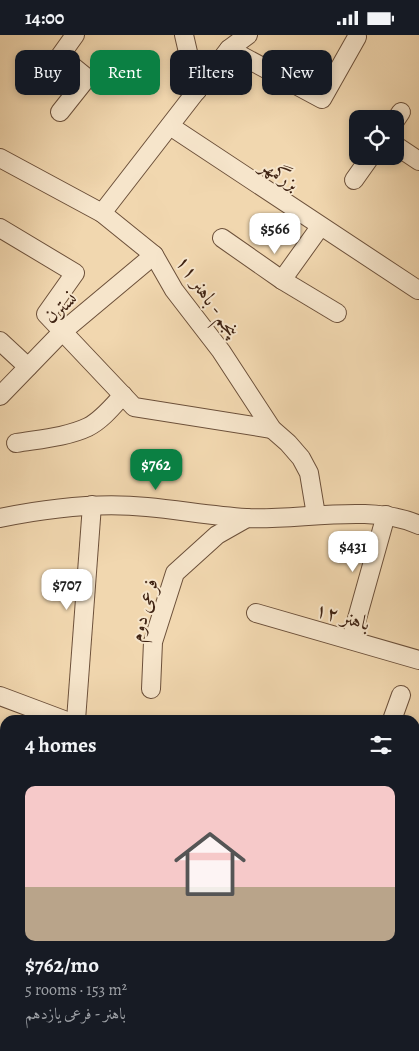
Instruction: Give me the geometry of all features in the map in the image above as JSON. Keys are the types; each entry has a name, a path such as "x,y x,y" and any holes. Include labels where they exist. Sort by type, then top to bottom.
{"street":[{"path":"60,112 87,78 60,56 75,35"},
{"path":"184,35 187,50"},
{"path":"248,35 229,49 322,99 357,37"},
{"path":"102,213 194,95"},
{"name":"بزرگمهر","path":"170,126 320,227 418,290"},
{"path":"404,151 419,161"},
{"name":"پنجم - باهنر ۱۱","path":"3,165 102,213 154,255 174,290 221,351 272,429 301,458 309,473 316,515"},
{"path":"354,180 365,165"},
{"path":"282,280 320,227"},
{"path":"0,229 75,273 46,314 134,407 272,429"},
{"path":"222,238 282,280 337,313"},
{"name":"نسترن","path":"0,396 62,332 154,255"},
{"path":"0,341 28,367"},
{"path":"16,443 71,432 90,426 123,395"},
{"path":"76,715 92,505"},
{"path":"0,518 24,513 92,505 146,507 247,518 316,515 386,515 419,525"},
{"path":"351,640 386,515"},
{"name":"فرعی دوم","path":"151,689 153,642 175,573 217,535 247,518"},
{"name":"باهنر ۱۲","path":"256,613 419,660"},
{"path":"394,715 401,695"},
{"path":"0,696 51,715"}]}
